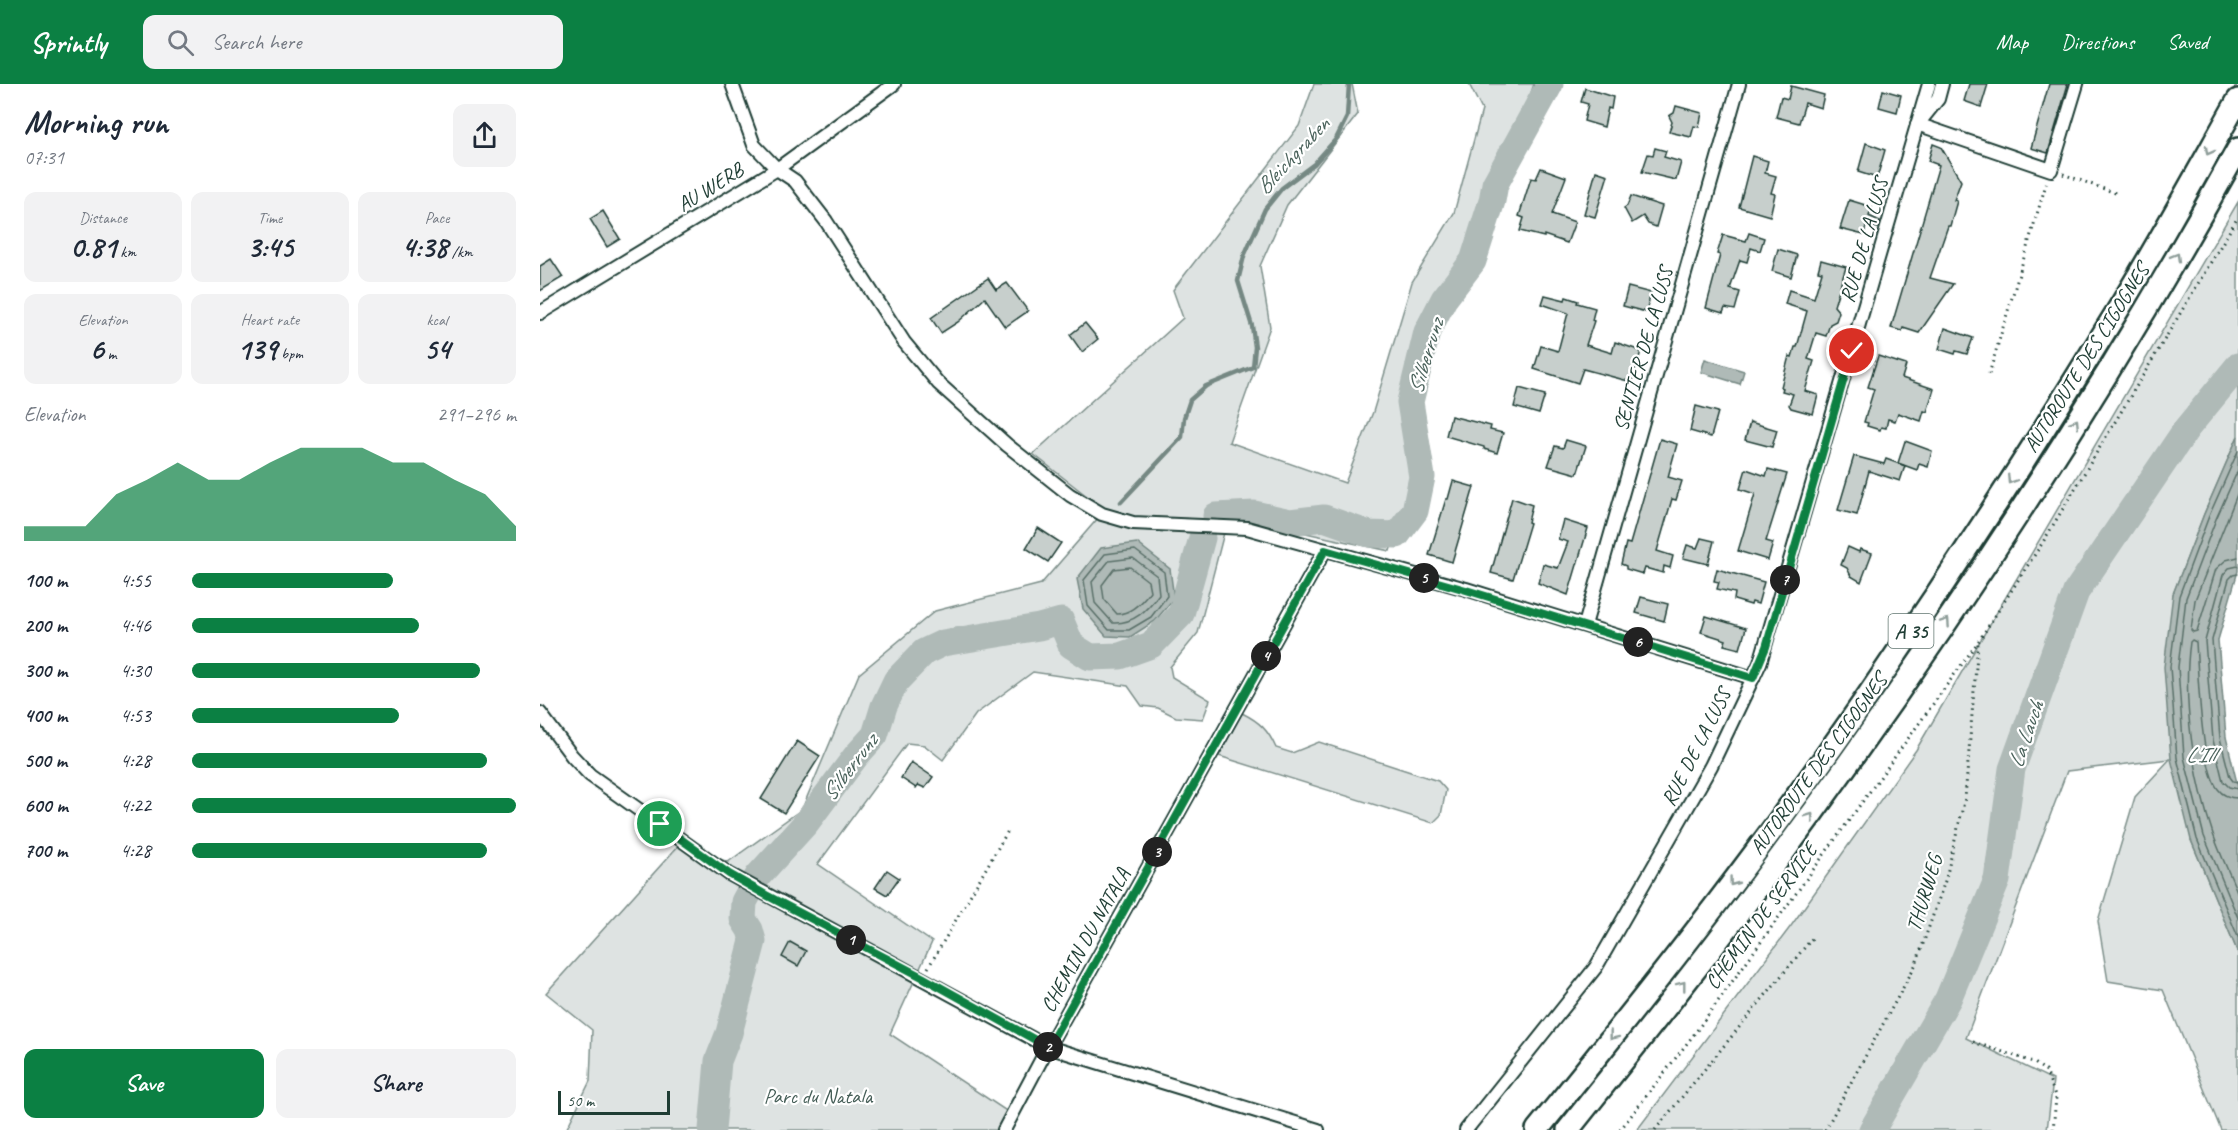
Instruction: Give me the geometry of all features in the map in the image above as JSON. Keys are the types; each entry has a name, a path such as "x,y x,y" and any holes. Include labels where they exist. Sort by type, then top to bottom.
{"highway":[{"name":"AUTOROUTE DES CIGOGNES","path":"1537,1130 1614,1036 1730,886 1886,669 1967,548 2114,316 2238,100"},
{"name":"AUTOROUTE DES CIGOGNES","path":"1568,1130 1751,897 1933,642 1980,573 2096,390 2238,149"}],"street":[{"path":"732,84 754,145 777,169 795,181 814,205 904,342 938,383 1007,444 1070,495 1102,514 1133,523 1247,528 1466,590 1753,678"},
{"name":"AU WERB","path":"540,313 777,169 894,84"},
{"name":"SENTIER DE LA LUSS","path":"1585,626 1739,84"},
{"name":"RUE DE LA LUSS","path":"1466,1130 1596,967 1711,766 1753,678 1769,636 1929,84"},
{"name":"RUE DE LA LUSS","path":"1917,124 1938,99 1942,84"},
{"path":"1917,124 2051,170 2077,84"},
{"name":"CHEMIN DU NATALA","path":"1004,1130 1325,550"},
{"path":"540,713 572,756 590,775 742,881 1048,1047 1318,1130"}],"path":[{"path":"1989,374 2051,170 2118,194"},
{"name":"CHEMIN DE SERVICE","path":"1620,1130 1695,1033 1978,642 2043,542 2238,218"},
{"name":"THURWEG","path":"1826,1130 1916,964 1946,878 1965,798 1978,642"},
{"path":"922,977 1009,829"},
{"path":"1655,1130 1814,936"},
{"path":"1973,1042 2033,1062 2046,1071 2056,1098 2053,1130"}],"green space":[{"name":"Parc du Natala","path":"1314,84 1352,84 1358,114 1287,205 1260,266 1270,327 1229,442 1345,483 1373,412 1412,282 1454,213 1482,110 1469,84 1534,84 1473,263 1407,374 1421,454 1390,551 1287,529 1226,525 1198,633 1170,667 1172,677 1210,700 1203,719 1176,717 1158,708 1142,706 1128,686 1033,672 976,714 943,760 924,745 907,743 818,864 932,942 890,1034 1008,1112 997,1130 566,1130 590,1081 592,1030 546,993 680,844 728,862 802,809 859,674 935,611 1041,584 1105,510 1033,454 1183,318 1173,290 1299,126"},
{"path":"2238,202 2238,436 2173,594 2191,840 2238,953 2238,1130 2221,1130 2163,990 2108,981 2098,921 2135,797 2170,759 2067,771 1966,1038 2053,1080 2047,1130 1637,1130 1791,926 1916,750"},
{"path":"1242,713 1263,727 1276,748 1292,753 1319,742 1438,781 1446,790 1441,815 1433,823 1219,756"}],"water":[{"path":"1705,359 1744,371 1740,384 1701,372"},
{"name":"L'Ill","path":"2238,436 2238,571 2218,640 2226,737 2238,787 2238,953 2191,840 2171,759 2164,667 2173,594"},
{"path":"1137,543 1170,569 1174,598 1155,621 1130,637 1106,636 1083,609 1077,579 1101,548"}],"building":[{"path":"1969,84 1988,84 1981,107 1964,101"},
{"path":"2049,84 2068,84 2048,153 2031,148"},
{"path":"1791,86 1824,95 1821,108 1805,103 1799,123 1776,117 1781,97 1788,99"},
{"path":"1585,88 1613,97 1604,127 1584,121 1588,104 1581,102"},
{"path":"1883,90 1901,95 1897,112 1879,107"},
{"path":"1676,106 1702,113 1699,127 1694,126 1691,137 1669,132 1672,122 1669,116 1674,113"},
{"path":"1866,143 1885,150 1877,178 1858,172"},
{"path":"1933,144 1941,147 1961,181 1954,200 1957,201 1950,226 1948,226 1930,278 1953,284 1919,333 1903,328 1902,331 1891,328 1939,165 1928,161"},
{"path":"1655,148 1666,151 1664,157 1681,162 1676,180 1642,172 1648,154 1653,155"},
{"path":"1752,156 1768,161 1765,173 1776,176 1771,193 1775,194 1770,216 1739,207"},
{"path":"1541,168 1566,177 1552,214 1575,222 1567,243 1544,235 1544,237 1520,231 1524,218 1519,216 1531,178 1536,179"},
{"path":"1596,171 1608,175 1595,217 1584,214"},
{"path":"1631,196 1662,206 1656,227 1648,224 1643,216 1632,223 1624,208"},
{"path":"1849,200 1872,207 1869,216 1880,221 1878,228 1866,226 1864,235 1840,229"},
{"path":"603,211 620,239 607,247 590,219"},
{"path":"1749,233 1764,238 1760,251 1751,248 1747,262 1740,260 1730,289 1740,292 1735,310 1725,308 1723,313 1706,308 1723,235 1746,241"},
{"path":"1778,249 1797,255 1791,277 1772,271"},
{"path":"551,259 563,277 540,291 540,266"},
{"path":"1821,260 1846,267 1834,306 1839,312 1836,321 1830,324 1826,336 1816,333 1808,359 1814,361 1805,391 1818,395 1813,414 1791,408 1789,405 1793,394 1782,391 1789,356 1792,357 1797,347 1807,311 1785,304 1789,290 1814,298 1822,272 1818,271"},
{"path":"988,278 996,290 1007,283 1028,311 1005,327 985,298 958,322 941,333 931,318"},
{"path":"1628,287 1651,293 1646,312 1623,306"},
{"path":"1545,295 1565,300 1566,297 1595,308 1592,320 1594,321 1586,345 1612,353 1615,342 1641,351 1632,382 1583,369 1578,383 1534,369 1541,346 1558,351 1568,313 1542,304"},
{"path":"1085,323 1098,339 1082,352 1070,335"},
{"path":"1945,328 1973,338 1967,354 1956,351 1955,354 1939,349"},
{"path":"1878,356 1906,365 1902,378 1934,389 1927,412 1924,411 1921,421 1898,413 1895,421 1888,419 1886,428 1881,427 1880,430 1867,426 1868,423 1864,422 1874,389 1868,387"},
{"path":"1519,388 1545,395 1539,414 1514,407"},
{"path":"1696,406 1718,412 1711,437 1690,431"},
{"path":"1451,416 1491,426 1490,430 1503,433 1497,453 1446,436"},
{"path":"1750,422 1777,430 1772,447 1745,440"},
{"path":"1660,439 1677,444 1668,477 1682,481 1676,500 1672,499 1657,551 1673,556 1670,568 1664,566 1663,573 1645,568 1643,574 1626,569 1626,566 1621,564 1626,543 1630,544"},
{"path":"1566,440 1586,446 1577,474 1548,466 1555,446 1563,448"},
{"path":"1905,441 1932,451 1928,467 1919,464 1917,470 1898,463"},
{"path":"1854,456 1884,464 1886,459 1905,466 1900,481 1869,471 1857,515 1838,510"},
{"path":"1746,469 1766,476 1768,469 1787,474 1766,541 1773,543 1768,560 1738,551 1755,494 1740,489"},
{"path":"1453,481 1474,487 1452,562 1429,555"},
{"path":"1512,498 1532,505 1528,522 1530,523 1513,579 1491,573"},
{"path":"1563,520 1588,528 1568,595 1538,583 1543,564 1558,568 1568,542 1558,539"},
{"path":"1038,528 1061,543 1048,562 1026,548"},
{"path":"1701,538 1714,541 1708,564 1683,558 1687,545 1697,548"},
{"path":"1848,547 1859,552 1860,549 1872,553 1861,582 1851,576 1847,568 1841,565"},
{"path":"1717,569 1764,582 1758,604 1752,602 1751,605 1734,600 1735,593 1717,589 1719,582 1714,581"},
{"path":"1641,597 1668,604 1664,621 1636,613"},
{"path":"1706,616 1746,628 1740,649 1724,645 1726,640 1701,632"},
{"path":"797,741 820,756 784,813 761,799"},
{"path":"911,762 933,777 925,788 918,785 916,788 901,778"},
{"path":"887,870 899,878 887,895 875,888"},
{"path":"790,942 806,951 798,966 782,957"}],"waterway":[{"name":"Bleichgraben","path":"1121,502 1182,437 1184,418 1190,400 1206,386 1253,367 1255,347 1252,326 1238,281 1244,256 1265,209 1282,188 1314,164 1336,139 1347,117 1349,84"},
{"name":"Silberrunz","path":"1216,516 1254,514 1290,522 1324,518 1369,534 1397,535 1415,511 1422,477 1410,402 1427,332 1444,299 1473,261 1495,184 1550,84"},
{"name":"La Lauch","path":"1872,1130 1948,999 1997,880 2012,769 2076,592 2187,428 2238,366"},
{"name":"Silberrunz","path":"712,1130 718,1061 729,1033 753,941 750,930 743,919 744,902 758,876 806,823 856,756 875,735 884,706 896,681 924,652 943,643 1039,627 1061,621 1071,645 1090,657 1120,656 1151,645 1181,614 1202,538"}],"route":[{"path":"660,824 729,874 1048,1047 1325,550 1466,590 1753,678 1766,647 1852,351"}]}
